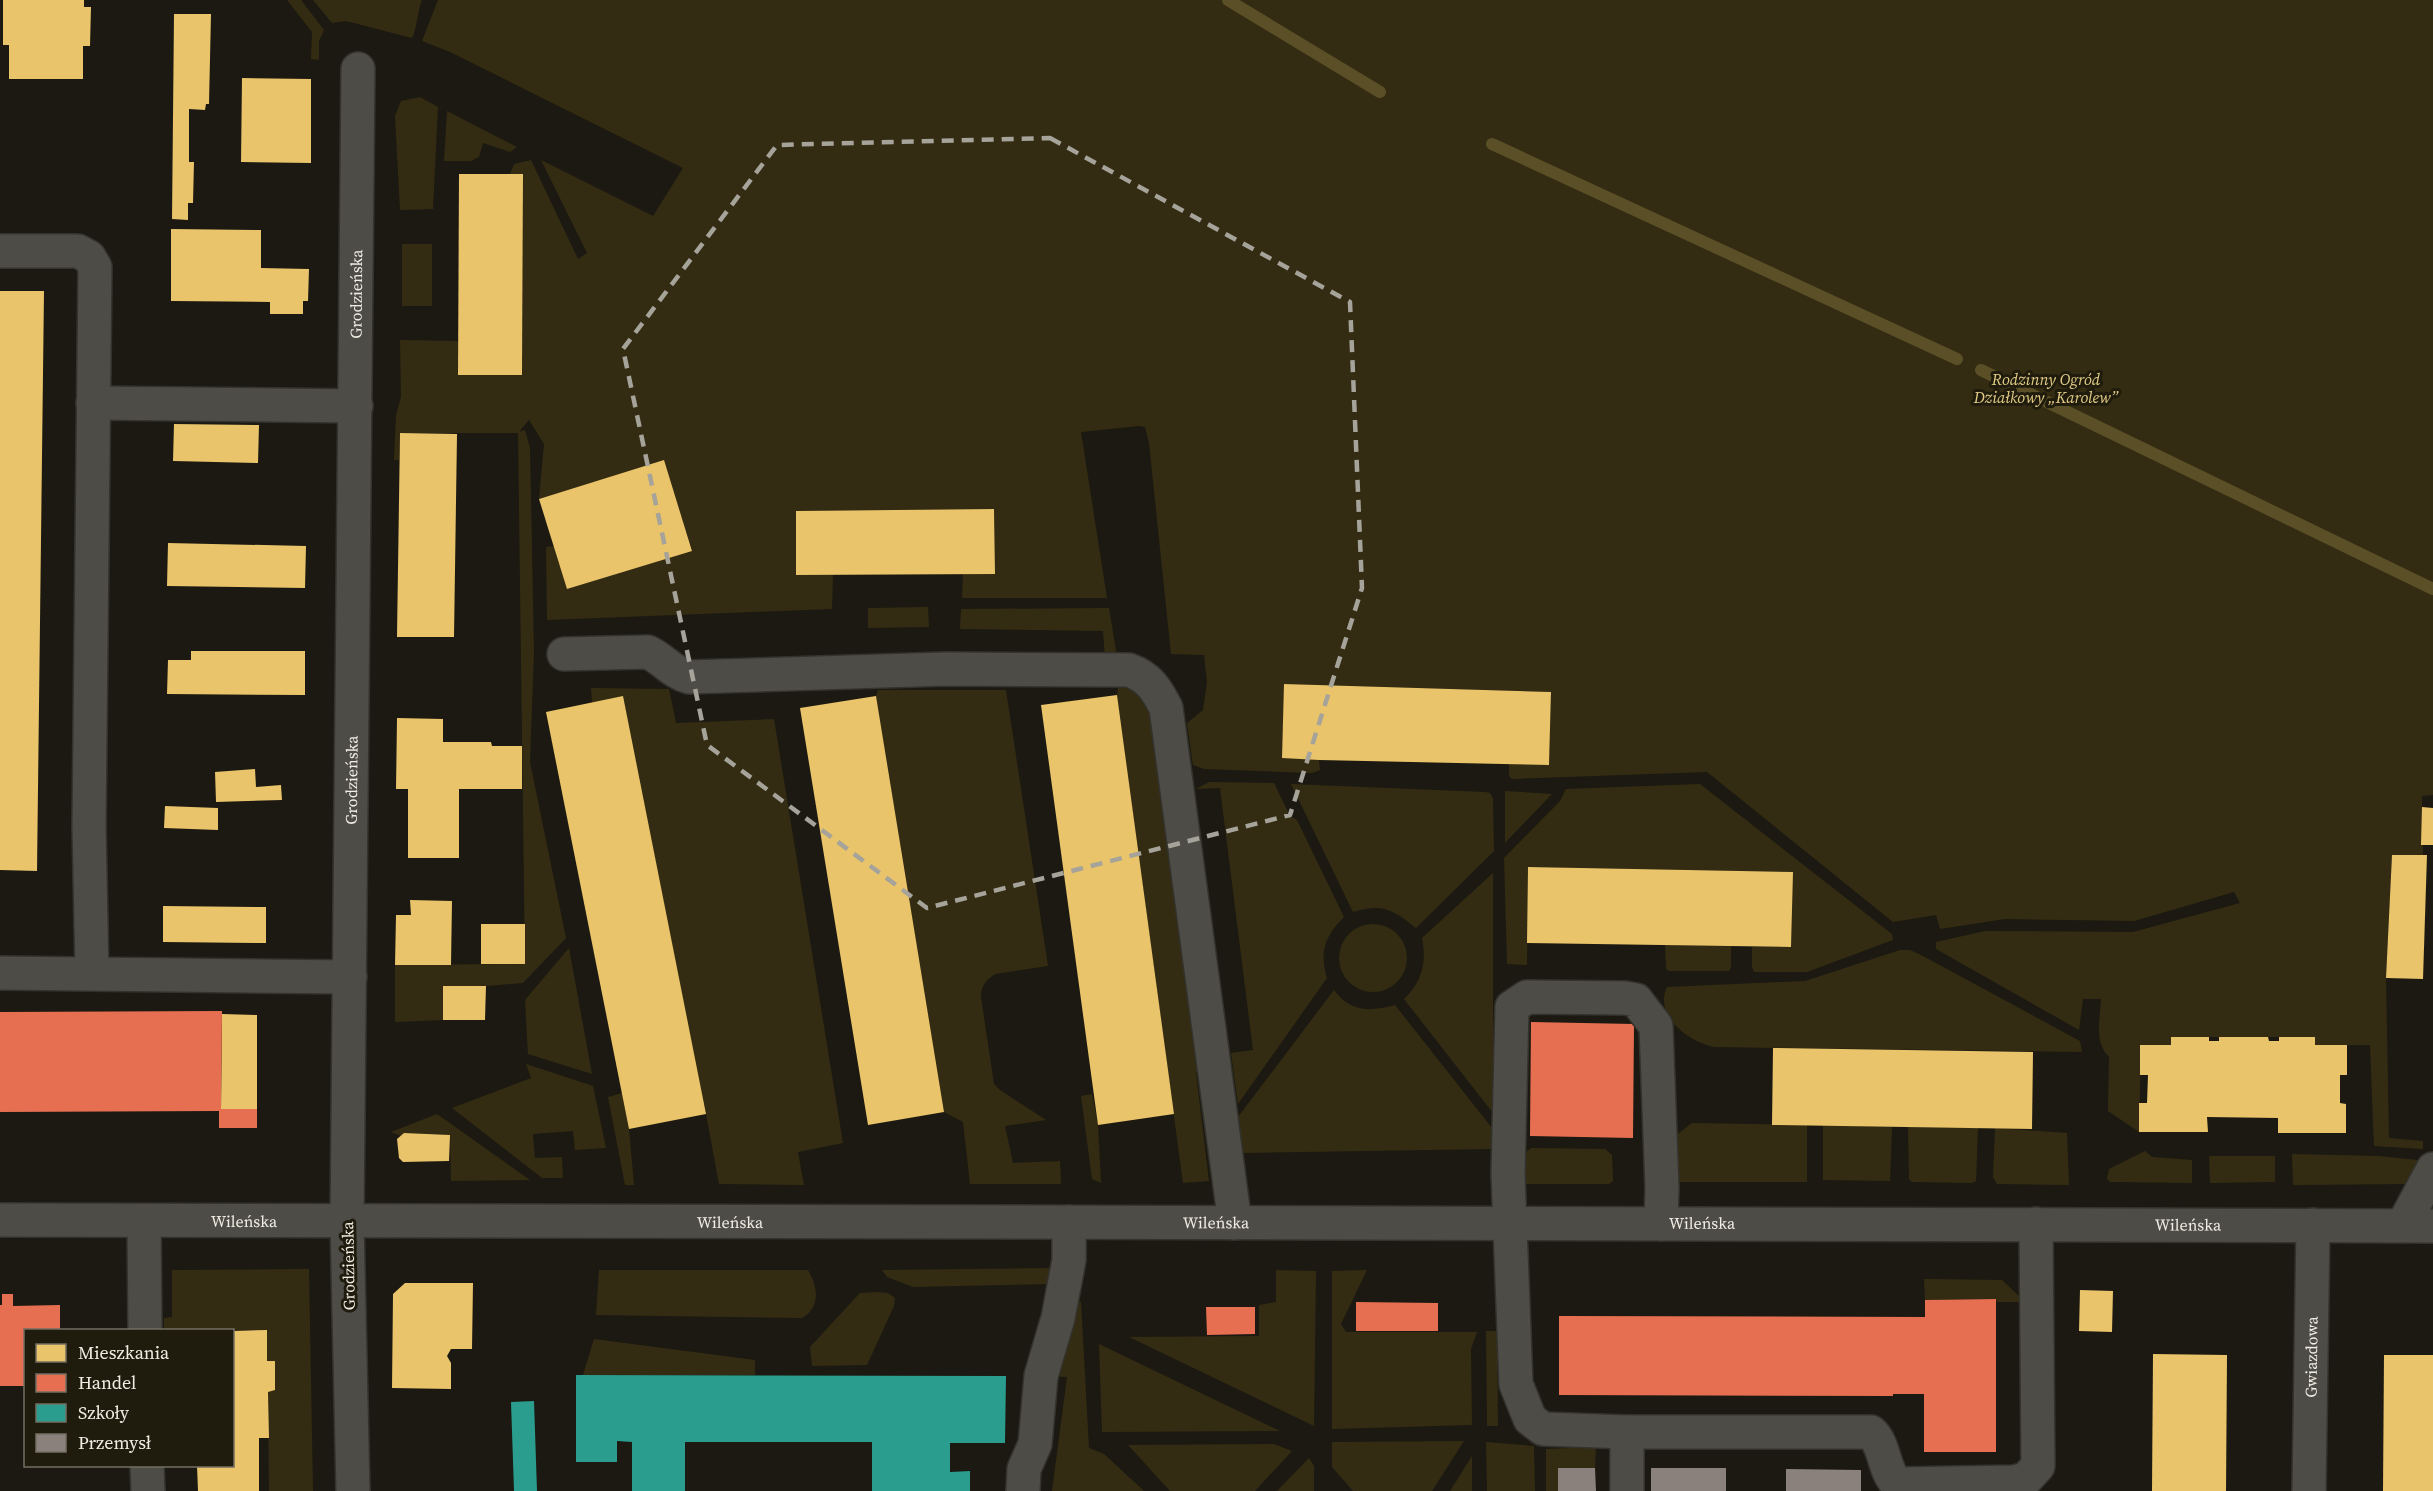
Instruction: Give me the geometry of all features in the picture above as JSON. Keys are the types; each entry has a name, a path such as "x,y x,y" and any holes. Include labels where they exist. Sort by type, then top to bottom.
{"street":[{"name":"Grodzieńska","path":"353,1491 347,1222 358,69"},
{"path":"0,251 78,251 89,257 95,267 89,826 92,974"},
{"path":"93,403 356,406"},
{"path":"564,654 648,652 658,657 678,674 689,677 946,669 1129,670 1150,682 1166,708 1235,1223"},
{"path":"0,973 350,977"},
{"path":"1661,1224 1662,1188 1656,1026 1650,1015 1636,1000 1527,997 1512,1007 1509,1139 1516,1384 1530,1419 1544,1429 1627,1432 1871,1432 1876,1436 1891,1478 1897,1484 2014,1482 2026,1479 2038,1466 2036,1224"},
{"path":"2418,1226 2433,1169"},
{"name":"Wileńska","path":"0,1220 2418,1226"},
{"path":"144,1221 146,1329"},
{"path":"1023,1491 1024,1469 1035,1444 1041,1376 1058,1318 1069,1260 1069,1222"},
{"name":"Gwiazdowa","path":"2309,1491 2313,1225"},
{"path":"1627,1432 1627,1491"},
{"path":"147,1467 148,1491"}],"highlighted area":[{"path":"1050,138 1350,302 1362,588 1290,815 927,908 707,745 623,349 777,145"}],"green space":[{"path":"287,0 301,0 324,30 319,41 319,60 311,59 312,32"},
{"path":"313,0 422,0 412,38 346,21 332,23"},
{"name":"Rodzinny Ogród Działkowy „Karolew”","path":"438,0 2433,0 2433,795 2422,796 2423,855 2392,855 2386,978 2389,1138 2423,1141 2423,1149 2374,1146 2370,1045 2315,1045 2315,1037 2172,1037 2171,1045 2141,1045 2139,1132 2108,1111 2109,1057 2101,1045 2100,1038 2101,999 2083,999 2079,1030 1936,949 1936,942 1985,931 2133,932 2240,903 2234,892 2134,921 2005,919 1940,929 1936,915 1893,922 1707,772 1512,779 1509,776 1509,764 1549,765 1551,692 1285,684 1282,757 1319,760 1320,770 1312,773 1204,769 1193,765 1187,723 1203,710 1207,682 1204,655 1171,654 1149,443 1145,427 1139,426 1081,432 1107,598 962,598 963,574 995,574 994,509 796,511 796,575 833,575 832,609 547,620 546,547 554,546 567,589 692,550 664,461 539,499 544,444 529,420 519,432 525,430 530,448 534,652 530,762 566,938 523,983 443,986 443,1020 395,1022 395,965 525,964 518,433 400,433 399,460 394,460 396,415 401,397 400,340 458,341 458,375 522,375 523,175 510,174 514,164 531,160 578,259 587,253 541,160 653,216 683,168 450,52 422,41"},
{"path":"420,97 438,107 433,209 400,210 395,116 401,101"},
{"path":"447,111 517,147 510,152 483,143 479,157 471,161 444,161"},
{"path":"402,244 432,244 432,306 402,306"},
{"path":"928,607 929,627 868,628 868,608"},
{"path":"1109,608 1117,657 1105,657 1103,631 960,629 961,609"},
{"path":"1128,687 1135,691 1150,712 1206,1064 1196,1073 1209,1181 1183,1183 1117,695 1118,688"},
{"path":"591,688 669,689 676,723 774,719 843,1143 798,1152 804,1185 719,1184 706,1114 592,702"},
{"path":"878,690 1006,690 1048,966 995,974 985,984 981,997 994,1084 1046,1120 1005,1126 1013,1163 1060,1161 1061,1184 970,1184 963,1122 944,1112 876,696"},
{"path":"1209,782 1274,783 1290,816 1297,820 1344,917 1332,931 1325,945 1324,960 1327,978 1238,1104 1231,1053 1253,1050 1220,788 1196,789"},
{"path":"1291,784 1490,793 1493,799 1494,851 1416,928 1394,913 1380,908 1353,912"},
{"path":"1700,784 1892,934 1893,940 1807,972 1754,972 1752,947 1791,947 1792,872 1528,867 1527,965 1507,964 1504,858 1560,801 1566,789"},
{"path":"1505,791 1552,794 1505,843"},
{"path":"1493,873 1493,1113 1404,999 1415,986 1422,971 1424,955 1422,938"},
{"path":"1373,924 1386,927 1397,934 1404,945 1407,958 1404,971 1397,982 1386,989 1373,992 1360,989 1349,982 1342,971 1339,958 1342,945 1349,934 1360,927"},
{"path":"1665,945 1731,946 1731,968 1729,971 1669,971 1666,969"},
{"path":"569,948 592,1074 528,1054 525,1000"},
{"path":"1900,950 1910,950 1923,956 2080,1041 2082,1052 1715,1047 1685,1034 1669,1018 1665,1008 1664,998 1667,987 1805,981"},
{"path":"1334,990 1347,1003 1361,1008 1377,1009 1395,1005 1492,1128 1494,1149 1241,1153 1238,1117"},
{"path":"526,1064 593,1086 606,1148 575,1150 573,1131 533,1134 535,1158 562,1157 563,1178 542,1178 452,1108 531,1078"},
{"path":"622,1093 629,1129 634,1185 625,1185 608,1097"},
{"path":"1092,1094 1098,1125 1101,1183 1092,1179 1081,1096"},
{"path":"437,1114 530,1180 451,1181 450,1135 404,1133 401,1136 391,1132"},
{"path":"1692,1123 1807,1125 1807,1182 1673,1182 1676,1135"},
{"path":"1823,1125 1892,1127 1890,1181 1823,1180"},
{"path":"1908,1127 1978,1128 1976,1181 1972,1183 1912,1182 1909,1179"},
{"path":"1995,1128 2067,1133 2069,1185 1997,1184 1993,1177"},
{"path":"1531,1148 1605,1149 1612,1155 1613,1181 1609,1184 1522,1184 1522,1155"},
{"path":"2145,1151 2152,1157 2192,1160 2192,1183 2110,1182 2107,1179 2109,1169"},
{"path":"2292,1154 2379,1156 2427,1161 2414,1184 2293,1185"},
{"path":"2209,1156 2275,1156 2275,1182 2210,1183"},
{"path":"1053,1268 1048,1284 913,1287 887,1277 882,1270"},
{"path":"309,1269 313,1491 269,1491 268,1392 275,1389 275,1362 267,1361 267,1330 164,1329 164,1318 172,1317 172,1270"},
{"path":"599,1270 808,1270 814,1283 816,1296 812,1308 802,1318 596,1315"},
{"path":"1276,1270 1316,1271 1314,1426 1129,1337 1259,1336 1259,1305 1276,1302"},
{"path":"1367,1270 1341,1324 1346,1332 1477,1332 1471,1349 1472,1425 1332,1429 1332,1271"},
{"path":"1924,1279 2002,1280 2025,1302 1997,1302 1996,1299 1925,1300"},
{"path":"860,1293 888,1293 895,1298 894,1306 867,1365 812,1366 810,1347"},
{"path":"1077,1301 1081,1302 1089,1448 1104,1454 1144,1491 1052,1491 1067,1377 1050,1376"},
{"path":"1486,1331 1497,1331 1498,1426 1487,1426"},
{"path":"594,1339 755,1360 755,1375 583,1375"},
{"path":"1099,1344 1280,1431 1102,1432"},
{"path":"1464,1441 1432,1491 1353,1491 1332,1467 1332,1442"},
{"path":"1486,1442 1534,1446 1535,1491 1487,1491"},
{"path":"1274,1444 1292,1451 1255,1491 1170,1491 1128,1445"},
{"path":"1596,1447 1595,1468 1558,1468 1558,1491 1546,1491 1546,1449"},
{"path":"1472,1456 1472,1491 1450,1491"},
{"path":"1309,1458 1314,1466 1314,1491 1277,1491"}],"building: Mieszkania":[{"path":"3,0 84,0 84,7 91,7 90,46 83,46 83,79 9,79 9,45 3,45"},
{"path":"174,14 211,14 209,104 206,104 205,110 189,109 189,162 194,162 193,203 188,203 188,220 172,219"},
{"path":"242,78 311,79 311,163 241,162"},
{"path":"459,174 523,174 522,375 458,375"},
{"path":"171,229 261,230 261,268 309,269 308,301 303,301 303,314 270,314 270,302 171,301"},
{"path":"0,291 44,291 37,871 0,870"},
{"path":"174,424 259,425 258,463 173,461"},
{"path":"400,433 457,434 454,637 397,637"},
{"path":"664,460 692,551 567,589 539,499"},
{"path":"994,509 995,574 796,575 796,511"},
{"path":"168,543 306,546 305,588 167,586"},
{"path":"191,651 305,651 305,695 167,694 168,660 191,660"},
{"path":"1284,684 1551,692 1549,765 1282,758"},
{"path":"1117,695 1174,1114 1098,1125 1041,705"},
{"path":"623,696 706,1114 629,1129 546,712"},
{"path":"876,696 944,1112 868,1125 800,708"},
{"path":"397,718 443,719 443,742 491,742 492,746 522,746 522,789 459,789 459,858 408,858 408,789 396,789"},
{"path":"255,769 256,787 281,785 282,800 216,802 215,772"},
{"path":"165,806 218,808 218,830 164,828"},
{"path":"2422,807 2433,808 2433,845 2421,845"},
{"path":"2392,855 2427,855 2423,979 2386,978"},
{"path":"1528,867 1793,872 1791,947 1527,943"},
{"path":"410,900 452,901 451,965 395,965 396,915 411,915"},
{"path":"163,906 266,907 266,943 163,942"},
{"path":"481,924 525,924 525,964 481,964"},
{"path":"443,986 486,986 485,1020 443,1020"},
{"path":"222,1014 257,1015 257,1109 221,1109"},
{"path":"2171,1037 2209,1037 2209,1041 2219,1041 2219,1037 2268,1037 2269,1041 2279,1041 2279,1037 2315,1037 2315,1045 2347,1045 2347,1075 2340,1075 2340,1103 2346,1104 2346,1133 2278,1133 2278,1118 2207,1117 2208,1132 2139,1132 2139,1103 2147,1103 2148,1075 2140,1075 2140,1045 2171,1045"},
{"path":"1773,1048 2033,1052 2032,1129 1772,1125"},
{"path":"404,1133 450,1135 449,1161 403,1162 399,1158 397,1139"},
{"path":"405,1283 473,1283 472,1349 451,1349 447,1356 451,1363 451,1389 392,1388 393,1294"},
{"path":"2080,1290 2113,1291 2112,1332 2079,1331"},
{"path":"267,1330 267,1361 275,1361 275,1390 268,1392 269,1438 259,1438 259,1491 198,1491 197,1467 234,1467 234,1331"},
{"path":"2153,1354 2227,1355 2226,1491 2152,1491"},
{"path":"2384,1355 2433,1355 2433,1491 2383,1491"}],"building: Handel":[{"path":"222,1011 221,1109 257,1109 257,1128 219,1128 219,1111 0,1112 0,1012"},
{"path":"1531,1022 1634,1024 1633,1138 1530,1136"},
{"path":"2,1294 13,1294 13,1306 60,1305 60,1329 24,1329 24,1386 0,1386 0,1305 2,1305"},
{"path":"1996,1299 1996,1452 1924,1452 1924,1394 1893,1394 1893,1396 1559,1395 1559,1316 1925,1317 1925,1300"},
{"path":"1356,1302 1438,1303 1438,1331 1356,1331"},
{"path":"1206,1307 1255,1307 1255,1334 1207,1335"}],"building: Szkoły":[{"path":"576,1375 1006,1376 1005,1443 950,1443 950,1472 970,1471 970,1491 872,1491 872,1442 685,1442 685,1491 632,1491 632,1442 617,1441 617,1462 576,1462"},
{"path":"534,1401 537,1491 514,1491 511,1402"}],"building: Przemysł":[{"path":"1558,1468 1595,1468 1596,1491 1558,1491"},
{"path":"1651,1468 1726,1468 1726,1491 1651,1491"},
{"path":"1786,1469 1861,1470 1861,1491 1786,1491"}],"waterway":[{"path":"1228,0 1380,92"},
{"path":"1492,144 1957,359"},
{"path":"1981,370 2433,589"}]}
